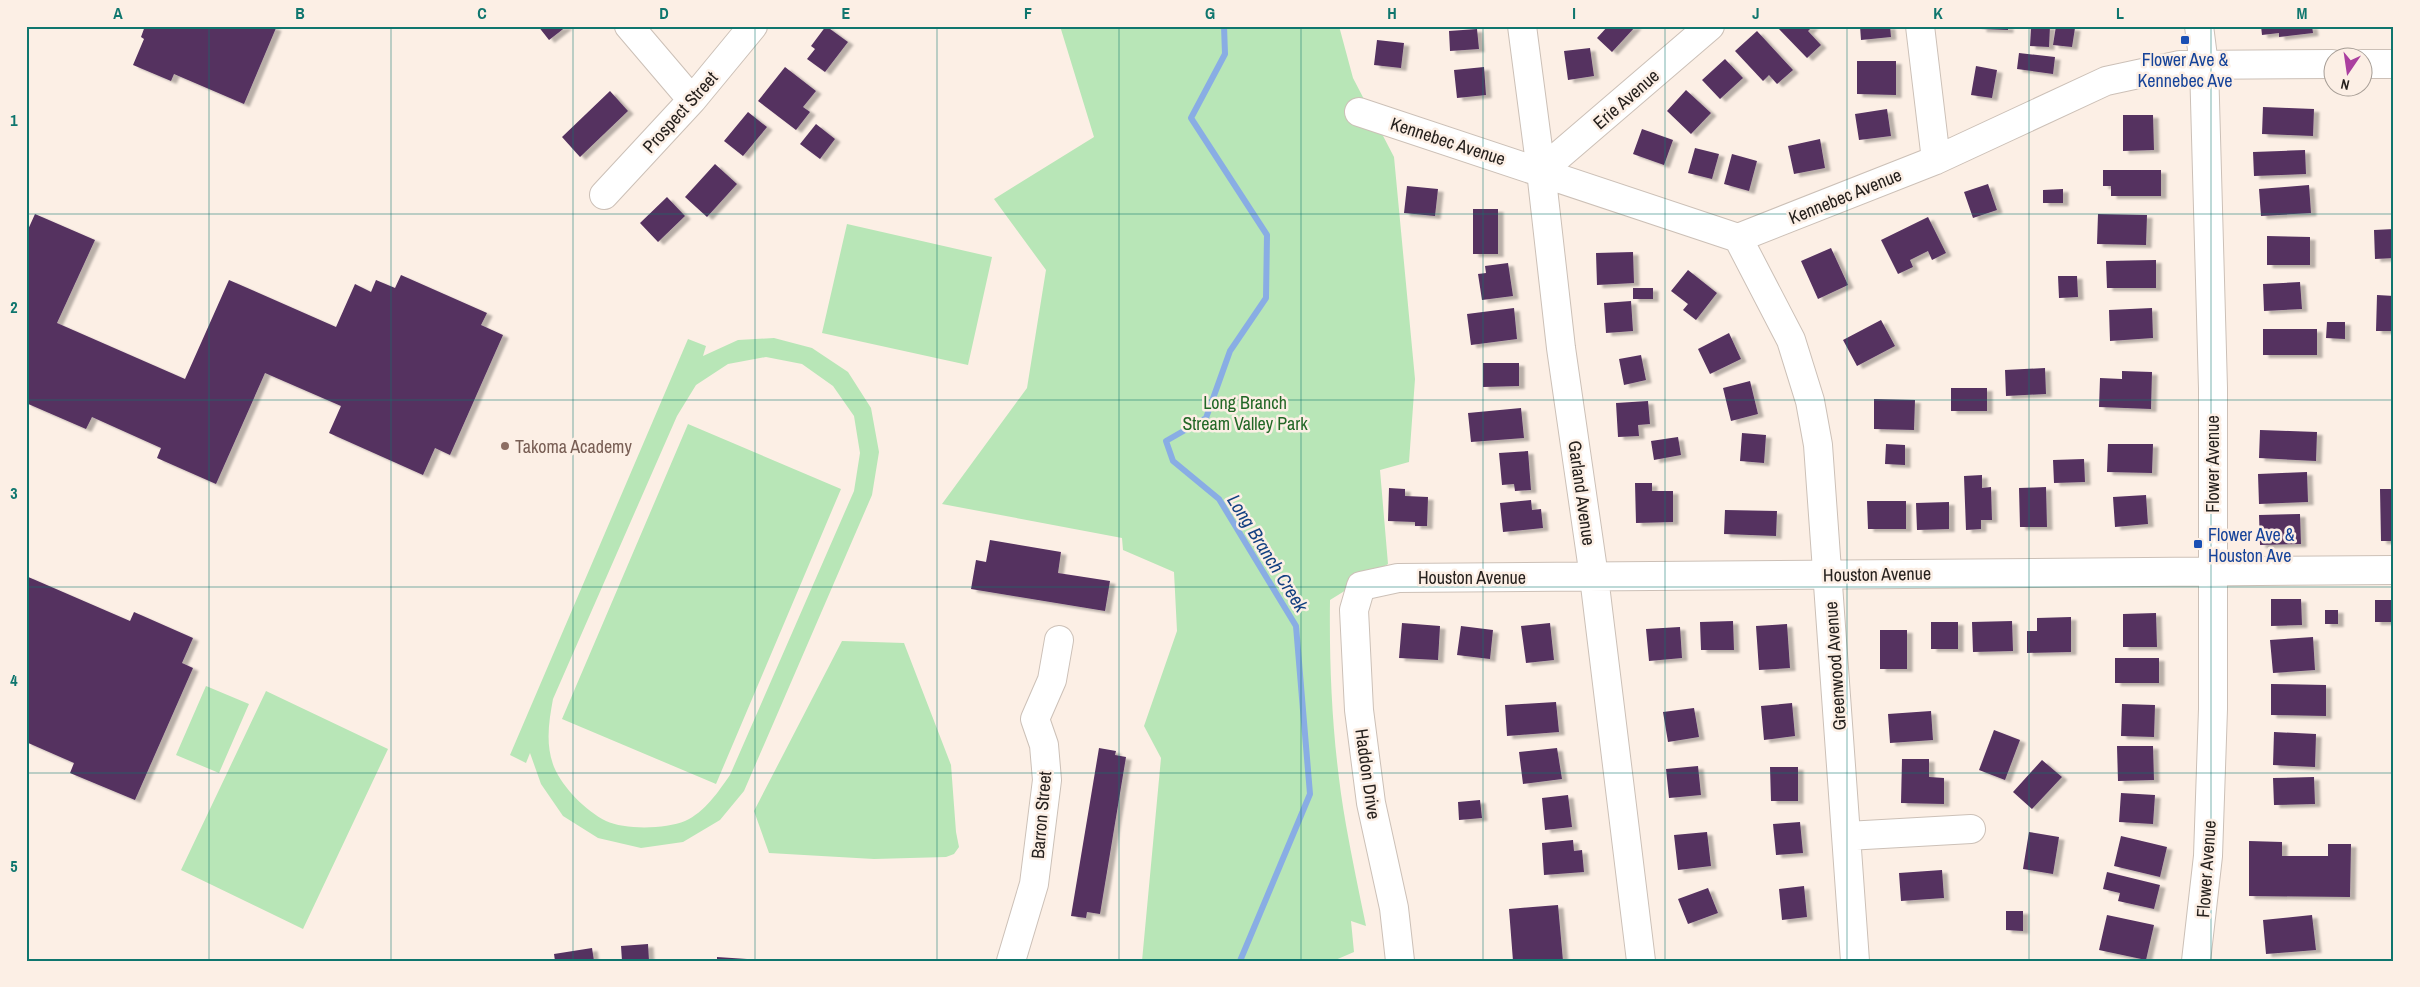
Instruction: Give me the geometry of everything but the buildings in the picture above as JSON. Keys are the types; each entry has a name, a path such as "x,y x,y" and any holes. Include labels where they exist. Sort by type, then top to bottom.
{"street":[{"path":"629,26 692,100"},
{"name":"Prospect Street","path":"604,195 692,100 753,26"},
{"name":"Garland Avenue","path":"1522,26 1561,348 1594,577 1641,961"},
{"name":"Erie Avenue","path":"1541,171 1710,26"},
{"path":"1920,26 1936,160"},
{"name":"Flower Avenue","path":"2196,961 2202,928 2208,856 2213,709 2213,388 2204,65 2199,26"},
{"name":"Kennebec Avenue","path":"1359,112 1738,238 1936,160 2106,81 2180,65 2322,64"},
{"path":"2372,64 2394,64"},
{"name":"Greenwood Avenue","path":"1738,238 1791,340 1810,401 1818,445 1855,961"},
{"name":"Houston Avenue","path":"1361,586 1398,578 2394,570"},
{"name":"Haddon Drive","path":"1361,586 1354,610 1359,710 1371,803 1394,908 1400,961"},
{"name":"Barron Street","path":"1011,961 1034,884 1046,780 1044,745 1036,719 1052,680 1059,640"},
{"path":"1847,836 1971,828"}],"green space":[{"name":"Long Branch Stream Valley Park","path":"1060,26 1339,26 1353,78 1394,157 1415,379 1409,462 1380,470 1388,564 1330,600 1331,684 1338,769 1346,825 1366,926 1351,921 1354,952 1333,961 1142,961 1161,758 1144,726 1177,631 1174,572 1123,550 1122,538 942,504 1027,388 1046,270 994,199 1094,137"},
{"path":"847,224 992,257 968,365 822,333"},
{"path":"774,338 812,348 848,372 871,408 879,452 872,495 744,791 720,820 683,842 641,848 598,838 563,816 541,784 530,753 526,763 510,755 688,339 706,346 703,356 738,340","holes":["766,357 802,364 833,386 854,416 860,453 854,491 730,775 721,788 699,812 677,824 657,827 634,827 606,821 598,817 569,791 554,767 549,750 549,724 553,699 677,416 696,385 728,364"]},
{"path":"688,424 841,489 716,784 562,719"},
{"path":"842,641 904,643 951,765 956,832 959,847 954,854 946,857 874,859 769,853 754,811"},
{"path":"206,686 249,704 219,773 176,755"},
{"path":"266,691 388,749 303,929 181,870"}],"waterway":[{"name":"Long Branch Creek","path":"1224,26 1225,54 1191,118 1267,235 1266,298 1230,351 1206,418 1166,441 1173,461 1219,499 1296,626 1310,794 1240,961"}],"place":[{"name":"Flower Ave & Kennebec Ave","path":"2185,40"},
{"name":"Takoma Academy","path":"505,446"},
{"name":"Flower Ave & Houston Ave","path":"2198,544"}]}
